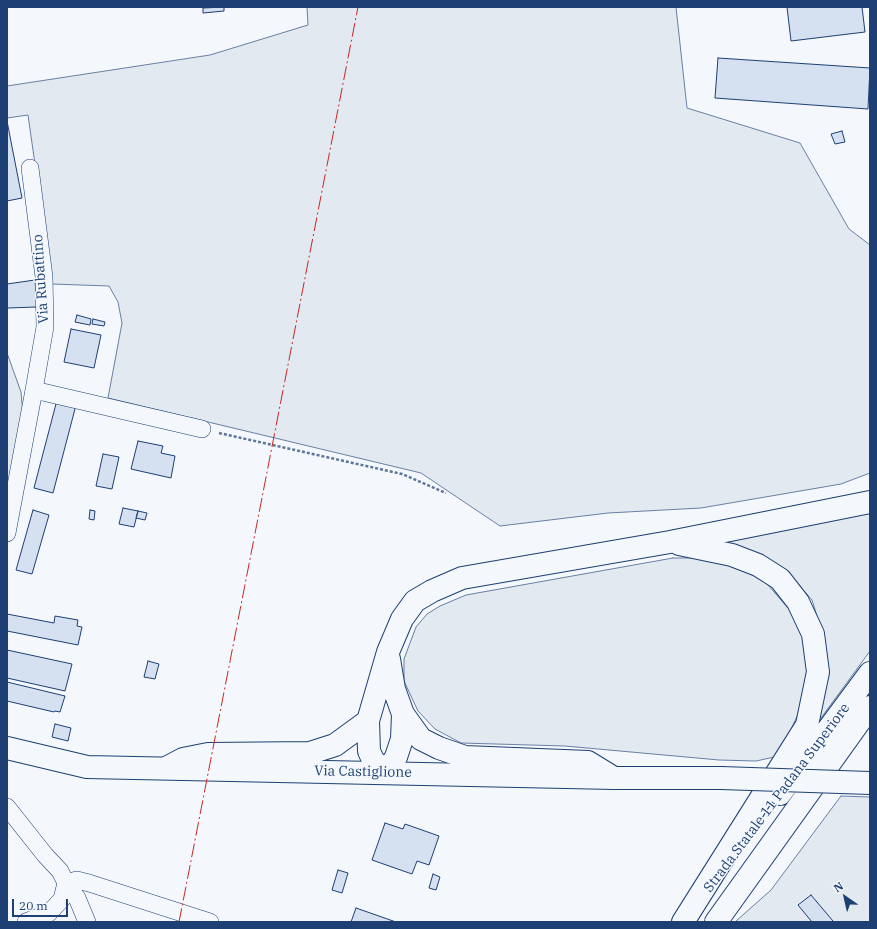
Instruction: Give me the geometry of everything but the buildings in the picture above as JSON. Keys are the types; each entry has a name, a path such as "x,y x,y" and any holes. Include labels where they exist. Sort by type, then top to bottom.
{"main road":[{"path":"403,714 402,739 396,757 386,773 373,760 369,751 368,721 388,652 402,619 415,601 432,590 462,578 670,542 870,502"},
{"path":"670,542 732,555 758,565 780,579 798,602 813,634 818,672 807,725 683,922"},
{"path":"388,652 394,689 403,714 421,738 438,748 465,757 588,762 614,778"},
{"name":"Strada Statale 11 Padana Superiore","path":"683,922 870,673"},
{"name":"Strada Statale 11 Padana Superiore","path":"716,922 869,709"},
{"path":"166,768 183,759 208,754 310,753 335,745 368,721"},
{"name":"Via Castiglione","path":"7,748 87,767 614,778 721,778 870,783"}],"street":[{"name":"Via Rubattino","path":"7,533 45,327 44,277 30,168"},
{"path":"34,390 202,430"},
{"path":"7,807 44,855 60,871 66,883 77,898 87,922"},
{"path":"66,883 77,880 89,883 210,922"},
{"path":"26,922 49,913 62,899 66,883"}],"path":[{"path":"202,430 402,474 446,493"}],"shaded area":[{"path":"307,7 676,7 687,108 800,143 849,229 870,245 870,473 841,484 701,508 608,513 500,526 421,473 108,398 122,323 118,302 109,286 52,284 28,115 7,118 7,86 210,55 308,25"},
{"path":"7,353 21,392 23,415 7,492"},
{"path":"870,510 870,651 821,718 817,713 822,632 812,600 787,572 726,544 724,536"},
{"path":"673,558 706,558 735,565 767,584 789,609 807,647 807,679 799,712 779,756 756,761 719,760 565,746 461,743 435,729 418,711 404,681 404,659 416,627 427,614 440,606 466,595"},
{"path":"841,796 870,797 870,922 735,922 771,890"}],"power":[{"path":"179,922 358,7"}]}
